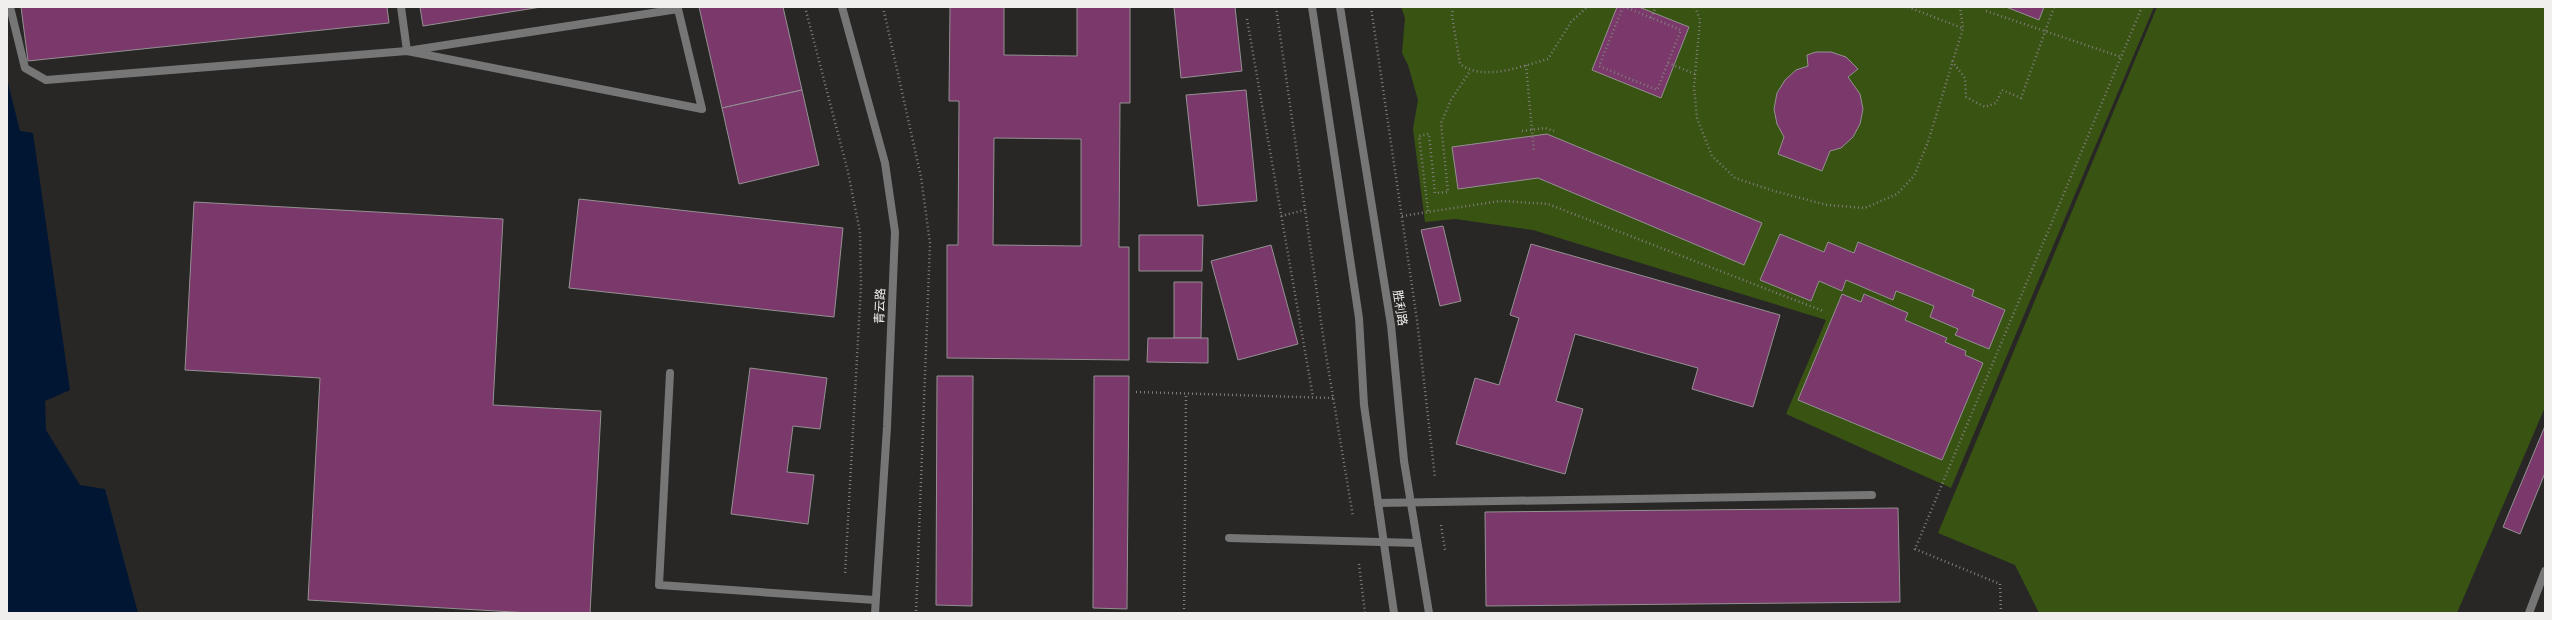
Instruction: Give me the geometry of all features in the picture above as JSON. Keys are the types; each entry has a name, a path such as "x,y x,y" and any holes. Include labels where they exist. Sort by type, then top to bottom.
{"street":[{"path":"10,7 25,68 46,80 407,51 678,9 702,109 407,51"},
{"path":"401,7 407,51"},
{"name":"青云路","path":"842,7 885,163 895,232 887,427 875,613"},
{"path":"1312,7 1359,318 1364,405 1394,613"},
{"name":"胜利路","path":"1340,7 1391,325 1404,461 1429,613"},
{"path":"670,373 660,585 875,600"},
{"path":"1378,503 1872,496"},
{"path":"1229,538 1417,543"},
{"path":"2529,613 2545,571"}],"path":[{"path":"805,7 848,172 860,232 861,285 844,598"},
{"path":"1276,7 1333,398 1356,541 1365,613"},
{"path":"1453,7 1452,16 1460,64 1470,71 1511,69 1548,59 1571,22 1587,7"},
{"path":"1624,7 1681,30 1657,90 1599,66 1624,7"},
{"path":"1651,18 1656,7"},
{"path":"1695,7 1700,20 1694,88 1697,118 1712,156 1736,178 1774,191 1827,205 1865,208 1897,194 1914,176 1928,142 1963,28 1960,7"},
{"path":"1908,7 1963,28"},
{"path":"1952,61 1965,78 1966,97 1985,108 1996,103 2002,90 2022,98 2054,7"},
{"path":"2001,613 2000,584 1915,549 2142,7"},
{"path":"1986,11 2121,57"},
{"path":"1247,18 1313,397"},
{"path":"1668,63 1695,74"},
{"path":"1526,65 1534,152"},
{"path":"1428,211 1418,136 1429,134 1435,193 1448,192 1441,123 1451,100 1470,71"},
{"path":"1522,131 1545,128 1554,131"},
{"path":"1402,216 1500,201 1548,204 1823,311"},
{"path":"1281,216 1305,210"},
{"path":"1136,392 1333,398"},
{"path":"1184,613 1186,393"}],"green space":[{"path":"1401,7 2154,7 1951,488 1786,414 1826,320 1533,230 1455,219 1425,222 1413,129 1418,100 1408,65 1402,53 1405,18"},
{"path":"2157,7 2545,7 2545,407 2457,613 2039,613 2015,565 1938,533"}],"water":[{"path":"7,79 20,131 33,133 70,390 45,401 46,430 80,485 105,489 138,613 7,613"}],"building":[{"path":"21,7 387,7 389,23 28,61"},
{"path":"420,7 541,7 423,26"},
{"path":"699,7 783,7 802,90 722,108"},
{"path":"950,7 1004,7 1004,55 1077,56 1077,7 1130,7 1130,103 1120,103 1119,247 1129,247 1129,360 947,358 947,245 958,245 959,101 949,101","holes":["994,138 1081,139 1081,246 993,245"]},
{"path":"1174,7 1235,7 1242,71 1181,78"},
{"path":"1617,7 1639,7 1689,27 1661,98 1592,70"},
{"path":"2006,7 2044,7 2039,20"},
{"path":"1816,52 1831,52 1846,57 1858,69 1848,77 1860,94 1863,109 1860,124 1853,137 1841,148 1830,151 1822,171 1778,154 1784,137 1777,124 1774,109 1777,93 1785,80 1796,70 1808,66 1807,55"},
{"path":"802,90 819,165 739,184 722,108"},
{"path":"1246,90 1257,201 1198,206 1186,95"},
{"path":"1547,134 1762,223 1744,265 1538,178 1458,189 1452,147"},
{"path":"579,199 843,228 834,317 569,288"},
{"path":"194,202 503,219 493,405 601,411 590,613 530,613 308,600 320,378 185,370"},
{"path":"1443,226 1461,301 1440,306 1421,230"},
{"path":"1780,234 1824,252 1828,242 1854,253 1858,242 1974,290 1972,296 2005,310 1989,349 1955,335 1958,329 1930,317 1934,306 1896,291 1893,300 1846,280 1842,291 1819,281 1811,301 1760,280"},
{"path":"1139,235 1203,235 1202,271 1139,271"},
{"path":"1531,244 1780,315 1753,407 1692,389 1698,368 1575,334 1556,401 1583,409 1565,474 1456,444 1475,378 1499,385 1519,318 1510,315"},
{"path":"1271,245 1298,344 1238,360 1211,261"},
{"path":"1174,282 1202,282 1201,338 1174,338"},
{"path":"1842,294 1861,302 1864,294 1908,313 1905,320 1947,338 1945,342 1966,351 1965,355 1983,363 1942,460 1798,400"},
{"path":"1148,338 1208,338 1208,363 1147,362"},
{"path":"750,368 827,378 820,429 793,426 787,472 814,475 808,524 731,514"},
{"path":"937,376 973,376 972,606 936,605"},
{"path":"1094,376 1129,376 1127,609 1093,608"},
{"path":"2545,426 2545,473 2520,534 2503,527"},
{"path":"1898,508 1900,602 1486,606 1485,512"}]}
